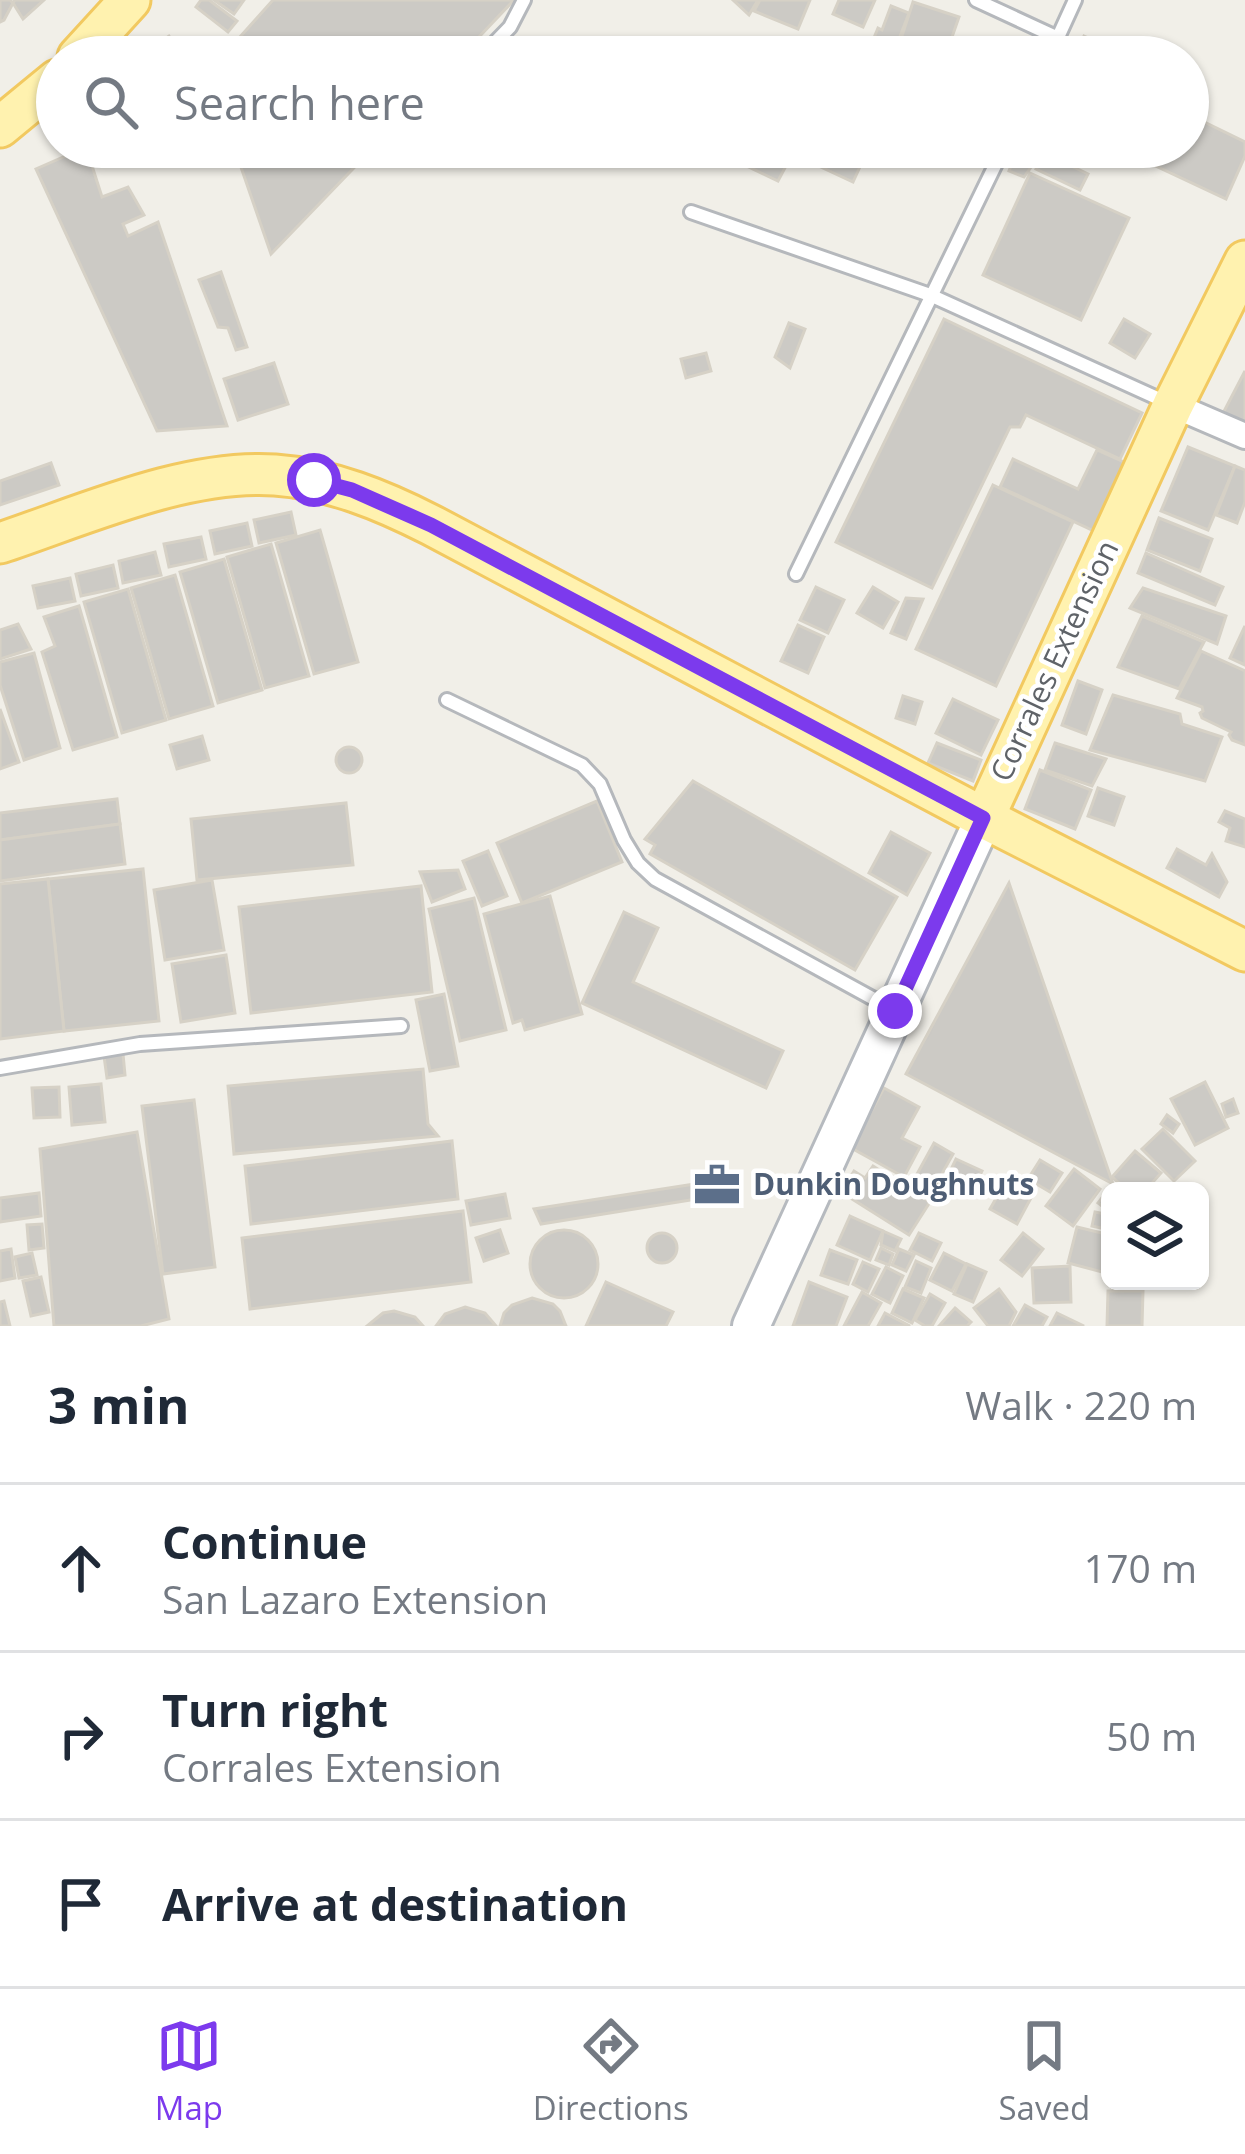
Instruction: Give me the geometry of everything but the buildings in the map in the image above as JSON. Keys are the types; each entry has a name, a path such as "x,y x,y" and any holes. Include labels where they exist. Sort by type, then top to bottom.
{"main road":[{"path":"97,36 130,0"},
{"path":"0,127 36,97"},
{"name":"Corrales Extension","path":"751,1326 1173,405 1245,261"},
{"path":"0,544 196,480 275,475 352,490 431,525 983,818 1245,951"}],"street":[{"path":"1173,405 1245,436"}],"lane":[{"path":"501,36 524,0"},
{"path":"976,0 1054,36"},
{"path":"1059,36 1075,0"},
{"path":"796,574 994,168"},
{"path":"691,212 930,295 1173,405"},
{"path":"447,700 582,765 600,784 638,863 655,879 895,1011"},
{"path":"0,1068 140,1044 401,1026"}],"place":[{"name":"Dunkin Doughnuts","path":"717,1185"}],"route":[{"path":"314,480 352,490 431,525 983,818 895,1011"}]}
